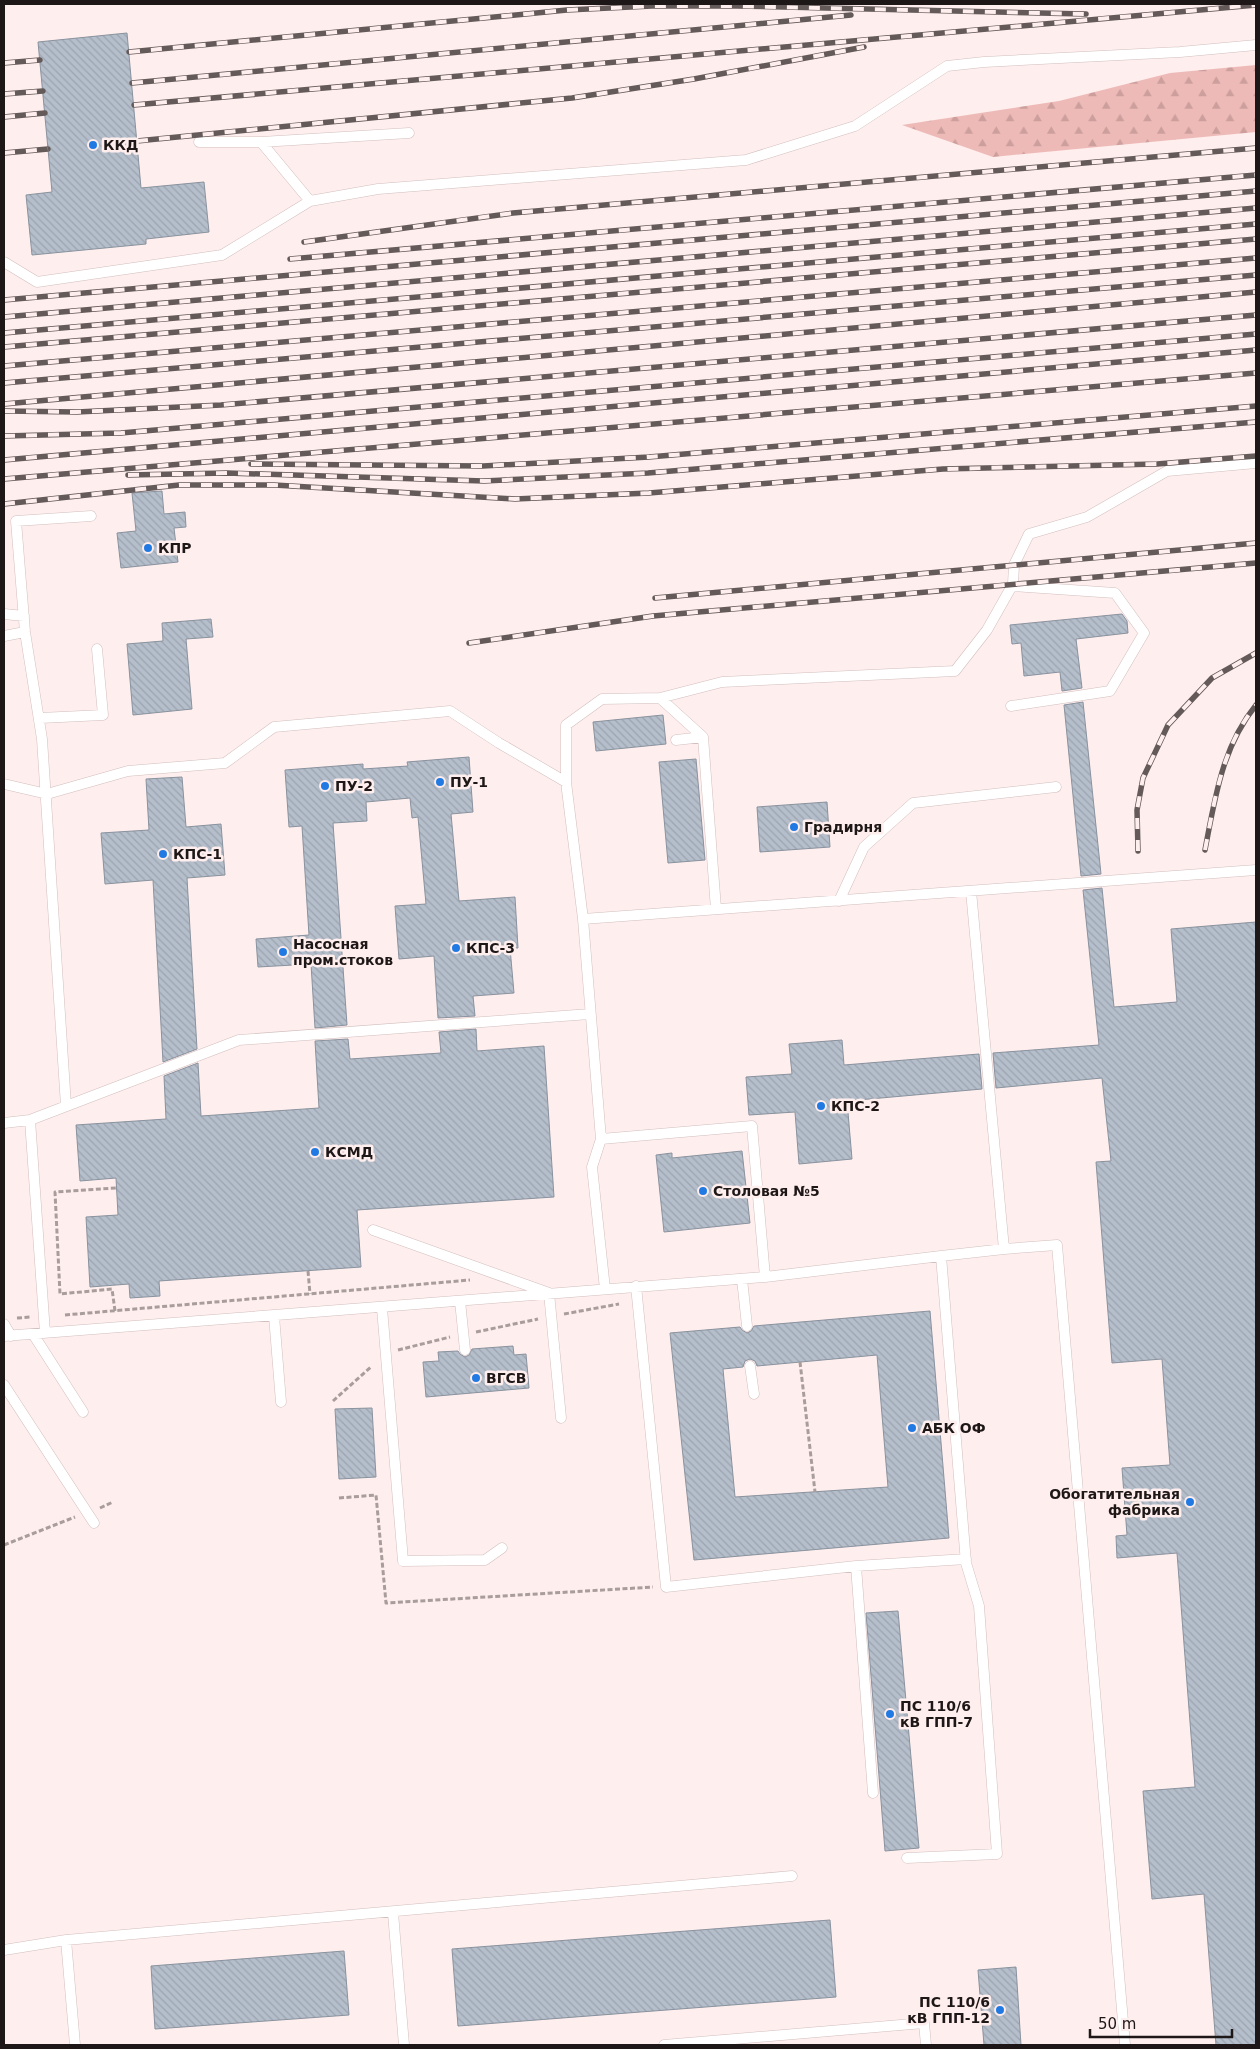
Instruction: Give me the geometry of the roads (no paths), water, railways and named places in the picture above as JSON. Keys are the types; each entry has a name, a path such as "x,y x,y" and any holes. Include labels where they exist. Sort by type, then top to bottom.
{"lane":[{"path":"4,262 37,282 222,255 310,201 378,189 746,160 855,126 947,66 1180,52 1256,45"},
{"path":"199,142 261,142 409,133"},
{"path":"261,142 310,201"},
{"path":"605,1289 592,1166 601,1139 582,918 566,782 566,725 602,699 660,698 722,682 955,671 987,630 1013,584 1014,565 1029,534 1087,517 1166,472 1256,462"},
{"path":"66,1106 47,794 40,718 25,632 16,521 91,516"},
{"path":"1010,706 1110,691 1144,633 1115,592 1011,586"},
{"path":"4,614 24,616"},
{"path":"4,636 25,632"},
{"path":"40,718 103,715 97,649"},
{"path":"660,698 703,737 716,909"},
{"path":"4,784 47,794 128,770 225,763 274,726 450,711 499,743 566,782"},
{"path":"676,740 703,737"},
{"path":"839,901 864,847 914,803 1056,787"},
{"path":"582,918 1256,870"},
{"path":"971,891 1004,1248"},
{"path":"4,1123 30,1120 239,1040 590,1014"},
{"path":"30,1120 45,1333"},
{"path":"601,1139 752,1126 765,1277"},
{"path":"373,1230 549,1293"},
{"path":"8,1321 8,1336 765,1277 1004,1248 1058,1245 1125,2045"},
{"path":"907,1858 997,1854 979,1606 966,1559 941,1256"},
{"path":"742,1278 747,1326"},
{"path":"636,1286 666,1587 856,1566 966,1559"},
{"path":"549,1293 561,1418"},
{"path":"460,1301 465,1350"},
{"path":"382,1308 403,1562 485,1560 502,1548"},
{"path":"274,1316 282,1402"},
{"path":"33,1334 84,1412"},
{"path":"750,1366 754,1394"},
{"path":"4,1385 94,1523"},
{"path":"856,1566 873,1793"},
{"path":"4,1950 66,1940 393,1913 792,1876"},
{"path":"393,1913 404,2045"},
{"path":"66,1940 75,2045"},
{"path":"664,2045 924,2023 926,2045"}],"railway":[{"path":"134,105 1256,5"},
{"path":"129,52 567,10 652,6 737,6 1086,14"},
{"path":"132,83 851,15"},
{"path":"137,141 572,98 694,79 864,47"},
{"path":"4,63 40,60"},
{"path":"4,94 43,91"},
{"path":"4,117 45,113"},
{"path":"304,242 513,213 1256,148"},
{"path":"4,153 48,149"},
{"path":"290,259 1256,175"},
{"path":"4,300 1256,191"},
{"path":"4,317 1256,208"},
{"path":"4,333 1256,224"},
{"path":"4,347 1256,239"},
{"path":"4,366 1256,258"},
{"path":"4,383 1256,275"},
{"path":"4,404 1256,292"},
{"path":"4,411 77,412 221,405 1256,315"},
{"path":"4,436 121,433 1256,334"},
{"path":"4,460 1256,350"},
{"path":"4,479 1256,373"},
{"path":"251,464 483,466 649,457 1256,406"},
{"path":"128,475 227,473 484,481 648,473 1256,422"},
{"path":"4,504 179,485 274,485 515,499 649,493 943,469 1157,464 1256,456"},
{"path":"655,598 1256,543"},
{"path":"469,643 653,616 1256,563"},
{"path":"1138,851 1137,810 1143,778 1168,725 1212,678 1256,653"},
{"path":"1205,850 1217,792 1228,756 1244,721 1256,705"}],"place":[{"name":"ККД","path":"93,145"},
{"name":"КПР","path":"148,548"},
{"name":"ПУ-1","path":"440,782"},
{"name":"ПУ-2","path":"325,786"},
{"name":"Градирня","path":"794,827"},
{"name":"КПС-1","path":"163,854"},
{"name":"КПС-3","path":"456,948"},
{"name":"Насосная пром.стоков","path":"283,952"},
{"name":"КПС-2","path":"821,1106"},
{"name":"КСМД","path":"315,1152"},
{"name":"Столовая №5","path":"703,1191"},
{"name":"ВГСВ","path":"476,1378"},
{"name":"АБК ОФ","path":"912,1428"},
{"name":"Обогатительная фабрика","path":"1190,1502"},
{"name":"ПС 110/6 кВ ГПП-7","path":"890,1714"},
{"name":"ПС 110/6 кВ ГПП-12","path":"1000,2010"}]}
